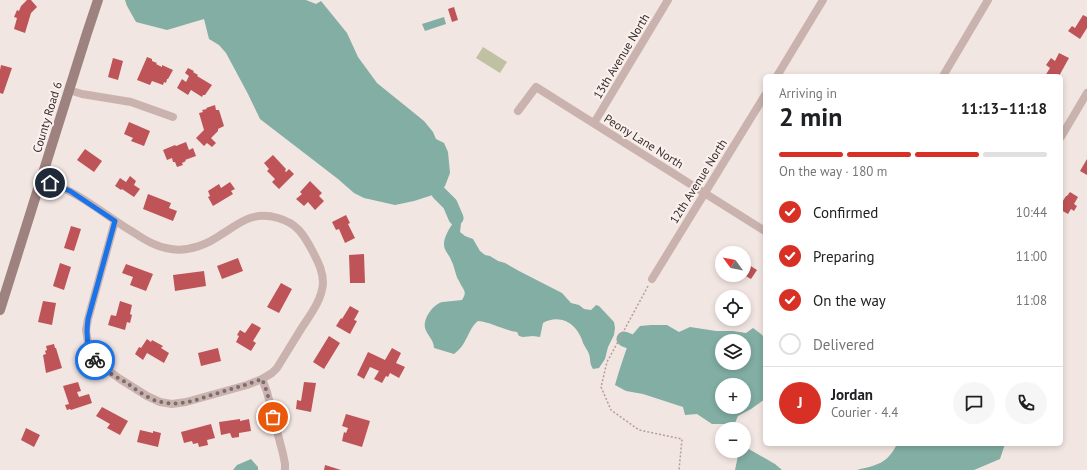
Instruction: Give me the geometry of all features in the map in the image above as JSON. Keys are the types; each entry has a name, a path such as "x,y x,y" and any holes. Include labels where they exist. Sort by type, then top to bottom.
{"main road":[{"name":"County Road 6","path":"0,310 98,0"}],"street":[{"name":"13th Avenue North","path":"594,123 668,0"},
{"path":"777,74 823,0"},
{"path":"944,74 988,0"},
{"name":"Peony Lane North","path":"518,111 536,87 763,230"},
{"path":"69,90 82,94 131,102 173,117"},
{"path":"1063,134 1087,93"},
{"name":"12th Avenue North","path":"652,279 763,98"},
{"path":"41,180 70,191 115,221 157,246 172,249 198,247 210,242 249,218 262,216 287,220 306,237 322,272 323,285 315,307 277,368 262,379 247,385 186,402 172,404 160,402 147,396 108,372 99,364 92,354 86,330 115,221"},
{"path":"262,379 267,392 284,459 285,470"}],"path":[{"path":"652,279 607,362 601,387 611,410 639,430 682,439 679,470"}],"green space":[{"path":"483,47 507,62 500,73 476,58"}],"water":[{"path":"125,0 306,0 316,4 321,1 347,33 358,57 377,83 424,121 433,132 436,139 444,143 448,152 450,173 445,186 439,193 395,205 364,198 354,193 260,119 226,53 219,45 209,39 204,19 167,30 136,22"},
{"path":"444,17 446,24 425,31 422,24"},
{"path":"456,218 459,219 461,224 460,232 473,239 480,251 485,255 505,263 562,293 571,303 579,305 584,309 591,310 596,305 599,306 614,322 615,328 605,359 599,368 593,369 589,353 575,328 567,322 557,319 543,323 540,337 519,336 517,332 478,321 474,325 465,342 454,354 434,348 433,342 425,328 427,316 436,305 445,302 462,300 465,294 444,246 444,241 447,234"},
{"path":"667,325 679,332 690,327 716,331 746,333 753,328 763,336 763,400 751,409 751,378 715,378 715,414 742,414 738,416 735,422 715,422 715,424 712,424 697,414 685,415 683,407 643,394 626,391 615,385 632,335 640,326"},
{"path":"896,446 1004,446 1000,459 974,470 857,470 881,463"},
{"path":"751,450 775,464 782,470 735,470 738,458 751,458"},
{"path":"251,459 258,467 258,470 233,470 237,465"}],"building":[{"path":"27,0 31,0 37,7 31,13 25,33 14,29 17,18 14,17 17,10 19,11 21,6"},
{"path":"454,7 458,20 452,22 448,9"},
{"path":"1083,15 1087,17 1087,28 1080,39 1068,31 1072,26 1075,28"},
{"path":"1059,53 1069,58 1060,74 1046,74 1050,68 1046,65 1051,58 1055,61"},
{"path":"147,57 162,67 162,65 173,70 166,83 164,82 163,85 152,81 150,85 137,80"},
{"path":"113,58 123,61 118,80 108,77"},
{"path":"1,65 12,68 3,94 0,93"},
{"path":"188,68 194,71 193,72 198,75 197,76 212,85 202,97 191,90 188,95 177,88 182,79 186,82 189,76 185,73"},
{"path":"215,105 216,110 219,110 224,126 218,129 218,131 211,138 216,143 212,147 207,143 204,146 196,138 204,130 199,113 203,112 202,110 207,109 206,108"},
{"path":"129,122 150,131 144,146 131,141 133,138 124,134"},
{"path":"186,142 189,150 193,148 196,156 185,160 186,161 182,163 183,165 177,167 172,158 167,160 163,150"},
{"path":"85,149 102,161 94,172 77,160"},
{"path":"273,155 286,169 286,172 289,169 294,174 279,189 272,182 275,179 267,171 269,169 264,163"},
{"path":"1087,159 1087,175 1080,171"},
{"path":"130,176 136,181 134,185 140,189 134,197 115,186 120,178 126,182"},
{"path":"310,181 322,193 319,196 324,201 315,210 308,202 304,206 296,199 302,194 300,192"},
{"path":"230,182 235,189 231,191 233,194 213,206 208,197 210,196 208,191 219,184 221,188"},
{"path":"1070,192 1078,197 1074,204 1077,206 1074,211 1071,209 1068,214 1063,211 1063,201"},
{"path":"148,194 171,203 169,208 177,211 173,221 143,209"},
{"path":"346,215 350,223 348,224 355,238 345,243 339,229 336,230 332,222"},
{"path":"71,226 81,229 74,251 64,248"},
{"path":"364,254 365,283 350,283 349,255"},
{"path":"238,258 243,271 222,279 217,266"},
{"path":"60,263 71,267 64,290 53,286"},
{"path":"126,264 153,274 146,291 130,285 133,277 122,273"},
{"path":"751,266 757,270 751,279"},
{"path":"204,271 206,286 175,291 173,275"},
{"path":"281,283 292,289 279,313 267,307"},
{"path":"43,301 56,303 52,325 38,322"},
{"path":"120,301 132,305 130,323 127,322 125,330 108,325 111,315 116,316"},
{"path":"350,306 359,311 354,320 357,321 350,334 336,326"},
{"path":"252,323 261,328 253,341 256,343 251,351 236,342 239,336 237,335 240,330 245,333"},
{"path":"329,336 340,343 324,369 313,362"},
{"path":"147,339 163,346 161,348 169,353 164,363 147,353 143,360 135,354 139,347 141,348"},
{"path":"54,344 62,368 46,373 43,355 46,354 46,346"},
{"path":"218,348 221,361 201,366 198,353"},
{"path":"392,348 401,353 396,363 405,367 399,378 390,373 388,377 386,376 382,383 374,379 379,371 370,367 364,379 357,375 368,352 385,360"},
{"path":"78,382 81,391 77,392 79,397 89,394 92,403 67,410 65,405 69,404 63,386"},
{"path":"304,382 316,383 311,412 296,409 297,400 301,401"},
{"path":"102,407 128,421 120,435 107,428 110,424 96,416"},
{"path":"346,414 370,421 362,447 342,441 344,432 346,433 348,428 342,426"},
{"path":"240,419 240,421 249,419 251,431 239,433 239,437 232,438 230,433 221,435 219,422"},
{"path":"211,424 215,438 207,440 208,445 199,447 198,443 193,444 192,441 184,443 181,432"},
{"path":"26,428 40,435 34,447 21,440"},
{"path":"140,430 161,433 158,447 137,442"},
{"path":"325,465 341,470 324,470"}],"waterway":[{"path":"439,193 450,204 456,218"},
{"path":"624,339 629,341"}],"way so far":[{"path":"95,360 108,372 147,396 160,402 172,404 186,402 247,385 262,379 273,417"}],"route":[{"path":"50,183 70,191 115,221 86,330 88,342 95,360"}]}
